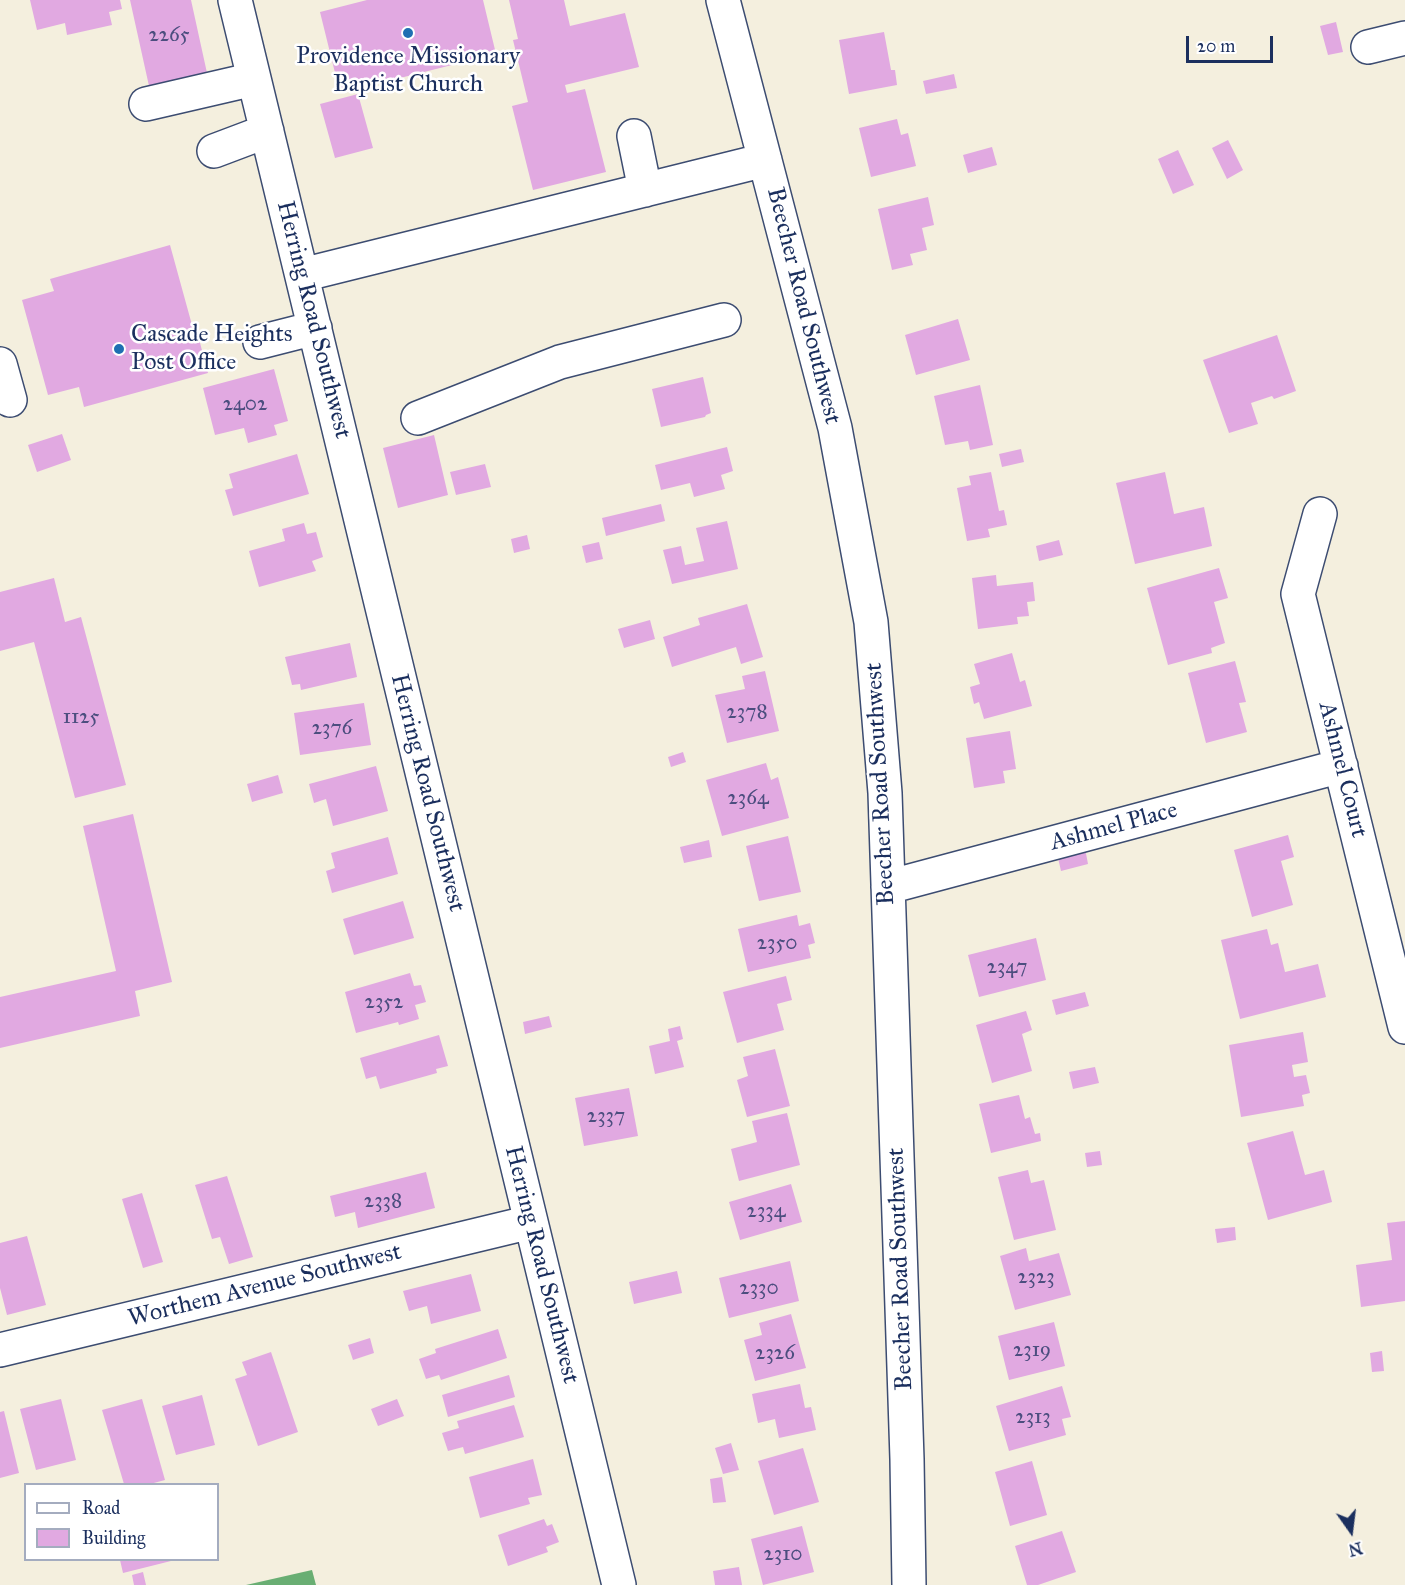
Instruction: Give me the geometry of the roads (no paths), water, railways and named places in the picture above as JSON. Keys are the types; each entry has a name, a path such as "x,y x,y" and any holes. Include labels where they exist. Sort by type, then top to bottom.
{"street":[{"name":"Herring Road Southwest","path":"235,0 619,1585"},
{"name":"Beecher Road Southwest","path":"723,0 835,428 871,622 885,793 907,1459 909,1585"},
{"path":"1368,47 1405,39"},
{"path":"146,104 254,79"},
{"path":"214,151 267,131"},
{"path":"634,136 645,190"},
{"path":"302,275 765,159"},
{"path":"418,418 560,362 724,320"},
{"path":"260,342 315,328"},
{"path":"0,364 10,400"},
{"name":"Ashmel Court","path":"1320,514 1298,594 1405,1027"},
{"name":"Ashmel Place","path":"888,887 1341,766"},
{"name":"Worthem Avenue Southwest","path":"0,1350 531,1222"}],"place":[{"name":"Providence Missionary Baptist Church","path":"408,33"},
{"name":"Cascade Heights Post Office","path":"119,349"}]}
